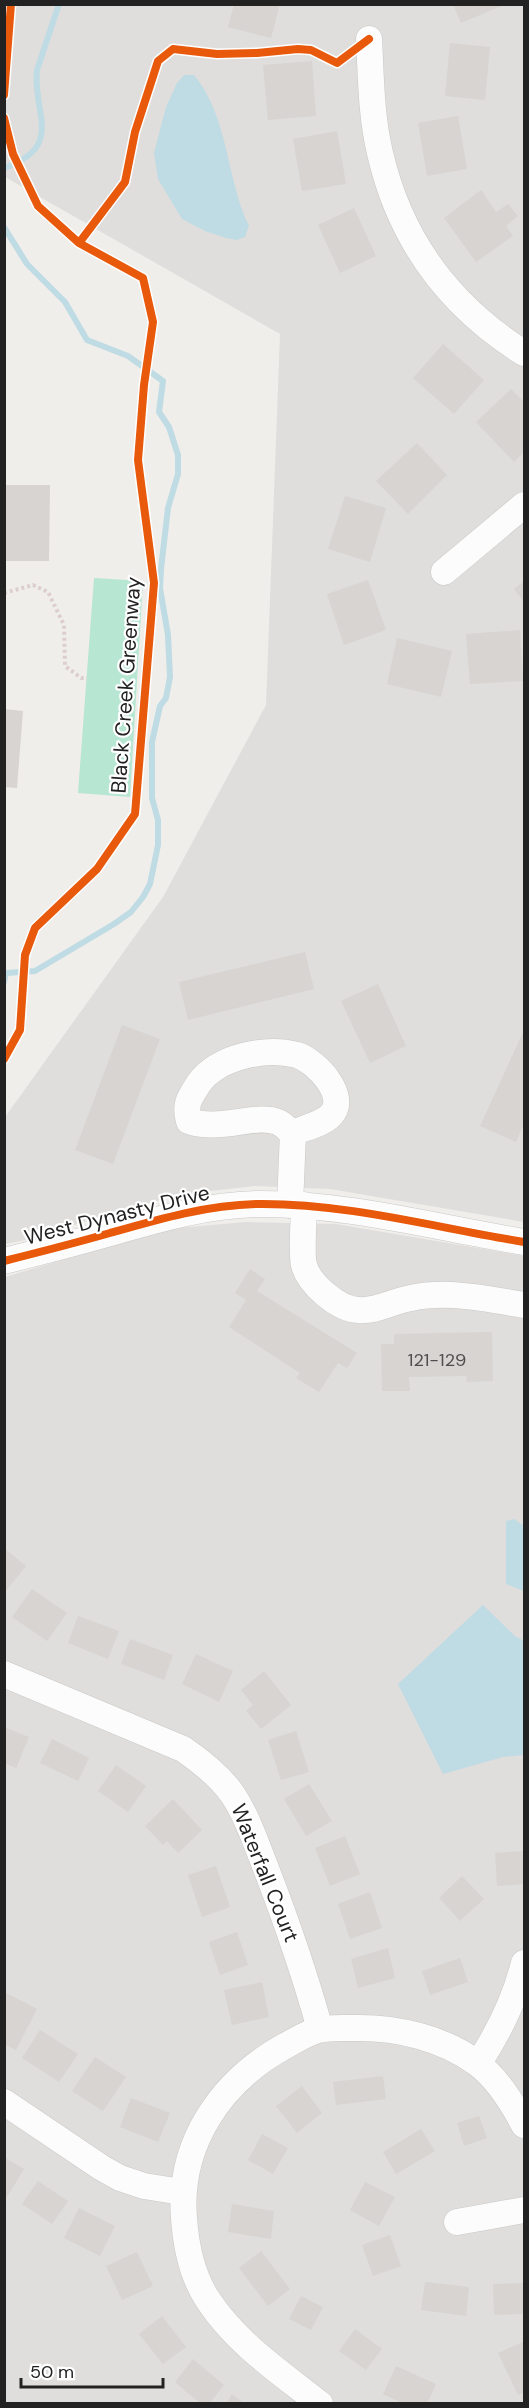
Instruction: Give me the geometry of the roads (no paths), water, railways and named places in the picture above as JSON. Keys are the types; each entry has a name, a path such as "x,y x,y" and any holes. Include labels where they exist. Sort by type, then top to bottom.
{"street":[{"path":"369,39 379,152 396,206 406,227 420,253 446,287 485,326 525,353"},
{"path":"444,572 525,505"},
{"path":"293,1133 330,1117 336,1108 336,1096 325,1074 298,1055 255,1052 235,1058 203,1079 187,1100 186,1111 189,1121 202,1126 277,1121 293,1133 297,1205 304,1265 318,1288 346,1307 357,1311 375,1309 411,1298 451,1295 525,1305"},
{"name":"West Dynasty Drive","path":"4,1262 195,1210 257,1204 297,1205 525,1242"},
{"name":"Waterfall Court","path":"4,1674 183,1749 205,1764 220,1779 233,1795 256,1844 296,1946 320,2029"},
{"path":"478,2064 494,2041 509,2011 518,1990 525,1963"},
{"path":"320,2403 250,2350 233,2333 196,2280 185,2238 182,2192 197,2136 208,2114 231,2086 255,2065 276,2051 320,2029 364,2028 397,2030 438,2043 478,2064 514,2106 525,2125"},
{"path":"4,2102 120,2178 144,2186 182,2192"},
{"path":"457,2222 525,2210"}],"water":[{"path":"184,75 194,75 214,110 221,129 241,208 249,226 245,237 237,240 205,231 182,219 158,179 154,153 166,107 177,83"},
{"path":"514,1519 524,1526 524,1591 506,1584 506,1521"},
{"path":"483,1605 515,1636 524,1641 524,1755 503,1757 443,1774 398,1684"}],"waterway":[{"path":"4,168 23,159 35,149 40,139 42,127 37,70 59,4"},
{"path":"4,227 27,264 65,302 87,340 128,356 163,381 159,412 169,427 178,455 178,474 168,508 161,569 160,588 168,635 170,677 166,698 160,706 152,742 152,798 158,820 158,845 150,884 131,912 114,924 35,971 6,973 4,982"}]}
